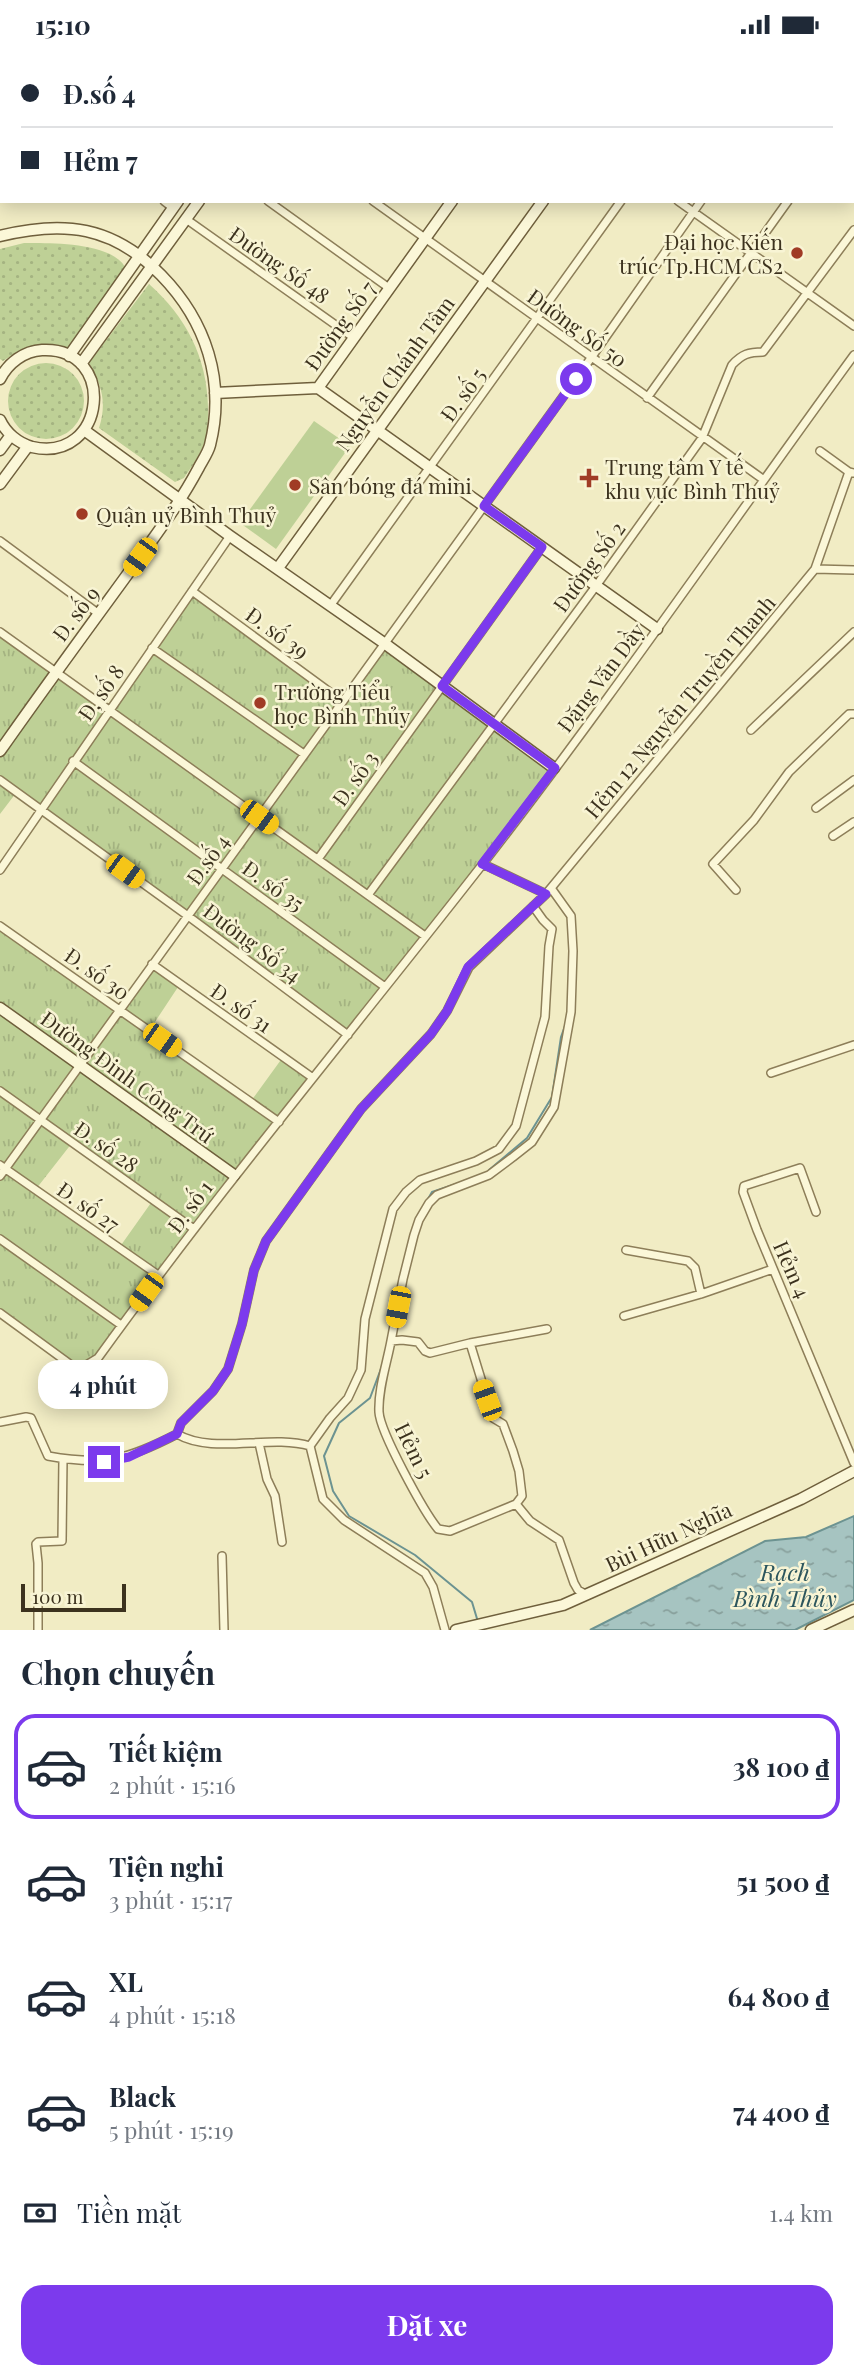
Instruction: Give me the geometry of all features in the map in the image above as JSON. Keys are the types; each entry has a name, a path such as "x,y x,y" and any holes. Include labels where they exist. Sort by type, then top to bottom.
{"street":[{"path":"69,356 139,255 171,203"},
{"path":"81,365 198,203"},
{"path":"271,203 389,288"},
{"name":"Đường Số 50","path":"376,203 764,480"},
{"name":"Đường Số 7","path":"215,393 318,388 451,203"},
{"name":"Nguyễn Chánh Tâm","path":"278,568 542,203"},
{"name":"Đ. số 5","path":"330,606 620,203"},
{"path":"681,203 854,326"},
{"name":"Đ.số 4","path":"0,1176 3,1167 41,1120 591,358 700,203"},
{"path":"647,398 787,203"},
{"name":"Đường Số 48","path":"186,219 354,338"},
{"name":"Đ. số 9","path":"0,236 31,228 86,230 110,238 139,255 177,292 197,321 209,356 215,393 209,448 181,499 0,751"},
{"name":"Đường Số 2","path":"368,895 596,586 702,437 732,365 741,356 751,352 763,352 854,230"},
{"path":"0,419 11,435 28,446 44,449 59,447 85,430 92,415 95,398 92,381 81,365 69,356 55,351 33,352 13,361 1,374"},
{"name":"Đặng Văn Dầy","path":"313,1078 555,768 854,355"},
{"path":"318,388 657,629"},
{"path":"85,430 555,768"},
{"path":"0,450 11,435"},
{"path":"0,484 28,446"},
{"path":"820,451 852,472"},
{"name":"Hẻm 12 Nguyễn Truyền Thanh","path":"177,1434 181,1423 213,1391 228,1369 242,1324 254,1270 266,1241 361,1109 431,1034 447,1011 468,967 548,891 815,569 852,472"},
{"name":"Đ, số 8","path":"0,870 230,536"},
{"path":"0,541 99,614"},
{"name":"Đ. số 3","path":"318,859 542,547"},
{"path":"815,569 854,570"},
{"name":"Đ. số 39","path":"192,591 342,701"},
{"path":"0,632 425,936"},
{"path":"751,730 854,632"},
{"path":"152,649 304,754"},
{"path":"736,890 713,864 754,820 789,772 849,714 854,714"},
{"name":"Đ. số 35","path":"73,761 385,987"},
{"path":"816,808 854,780"},
{"name":"Đường Số 34","path":"0,781 348,1035"},
{"path":"833,836 854,822"},
{"path":"482,864 548,891 571,916 571,1012 554,1107 532,1142 497,1169 476,1181 437,1195 429,1203 414,1235 391,1341 402,1339 418,1342 430,1353 547,1329"},
{"path":"445,1630 433,1587 425,1573 344,1520 323,1499 310,1446 348,1398 361,1370 365,1319 393,1209 420,1180 477,1161 499,1149 516,1126 540,1041 549,979 552,929 533,906"},
{"name":"Đ. số 30","path":"0,926 279,1122"},
{"name":"Đ. số 31","path":"152,964 313,1078"},
{"name":"Đường Đinh Công Trứ","path":"0,1008 234,1175"},
{"path":"771,1073 854,1045"},
{"name":"Đ. số 1","path":"0,1313 78,1370 97,1358 234,1175 313,1078"},
{"name":"Đ. số 28","path":"0,1091 194,1229"},
{"name":"Đ. số 27","path":"3,1167 158,1275"},
{"name":"Hẻm 4","path":"816,1212 800,1168 744,1186 743,1192 854,1463"},
{"path":"0,1239 121,1325"},
{"path":"626,1251 688,1261 695,1268 701,1294"},
{"path":"625,1316 774,1269"},
{"name":"Hẻm 5","path":"391,1341 380,1401 380,1416 400,1464 431,1521 438,1529 450,1531 516,1504"},
{"path":"470,1343 494,1418 503,1425 519,1471 522,1496 516,1504 530,1521 559,1540 574,1583 578,1590 587,1595"},
{"path":"0,1422 26,1416 31,1418 48,1456 63,1459 104,1462 129,1457 177,1434 186,1440 218,1443 310,1446"},
{"path":"259,1443 267,1479 275,1496 282,1542"},
{"path":"38,1630 36,1544 61,1541 63,1459"},
{"name":"Bùi Hữu Nghĩa","path":"456,1630 563,1605 694,1544 801,1499 854,1471"},
{"path":"222,1556 224,1630"},
{"path":"811,1630 854,1610"}],"green space":[{"path":"24,243 94,248 118,259 125,267 67,349 34,347 3,361 0,359 0,249"},
{"path":"149,284 184,324 199,355 207,389 208,424 203,445 184,478 175,482 99,428 103,410 102,394 89,363"},
{"path":"46,363 60,366 73,374 81,387 84,401 81,415 73,428 60,436 46,439 32,436 19,428 11,415 8,401 11,387 19,374 32,366"},
{"name":"Sân bóng đá mini","path":"314,421 350,446 276,549 240,523"},
{"path":"193,594 341,703 384,643 554,768 348,1035 16,793 0,814 0,632 109,709"},
{"path":"0,926 120,1010 152,964 180,984 149,1031 251,1101 283,1057 313,1078 98,1358 78,1370 0,1313","holes":["72,1143 153,1200 119,1248 36,1189"]}],"water":[{"name":"Rạch Bình Thủy","path":"854,1516 854,1600 795,1630 590,1630 765,1541 806,1537"}],"waterway":[{"path":"489,1170 527,1138 552,1097 561,1037 566,1023"},
{"path":"428,1199 432,1192 465,1181"},
{"path":"382,1366 370,1398 339,1423 324,1456 333,1491 349,1516 415,1555 472,1602 478,1622"}],"place":[{"name":"Đại học Kiến trúc Tp.HCM CS2","path":"797,253"},
{"name":"Trung tâm Y tế khu vực Bình Thuỷ","path":"589,478"},
{"name":"Sân bóng đá mini","path":"295,485"},
{"name":"Quận uỷ Bình Thuỷ","path":"82,514"},
{"name":"Trường Tiểu học Bình Thủy","path":"260,703"}],"route":[{"path":"104,1462 129,1457 177,1434 181,1423 213,1391 228,1369 242,1324 254,1270 266,1241 361,1109 431,1034 447,1011 468,967 546,894 482,864 555,768 442,686 542,547 484,506 576,379"}]}
